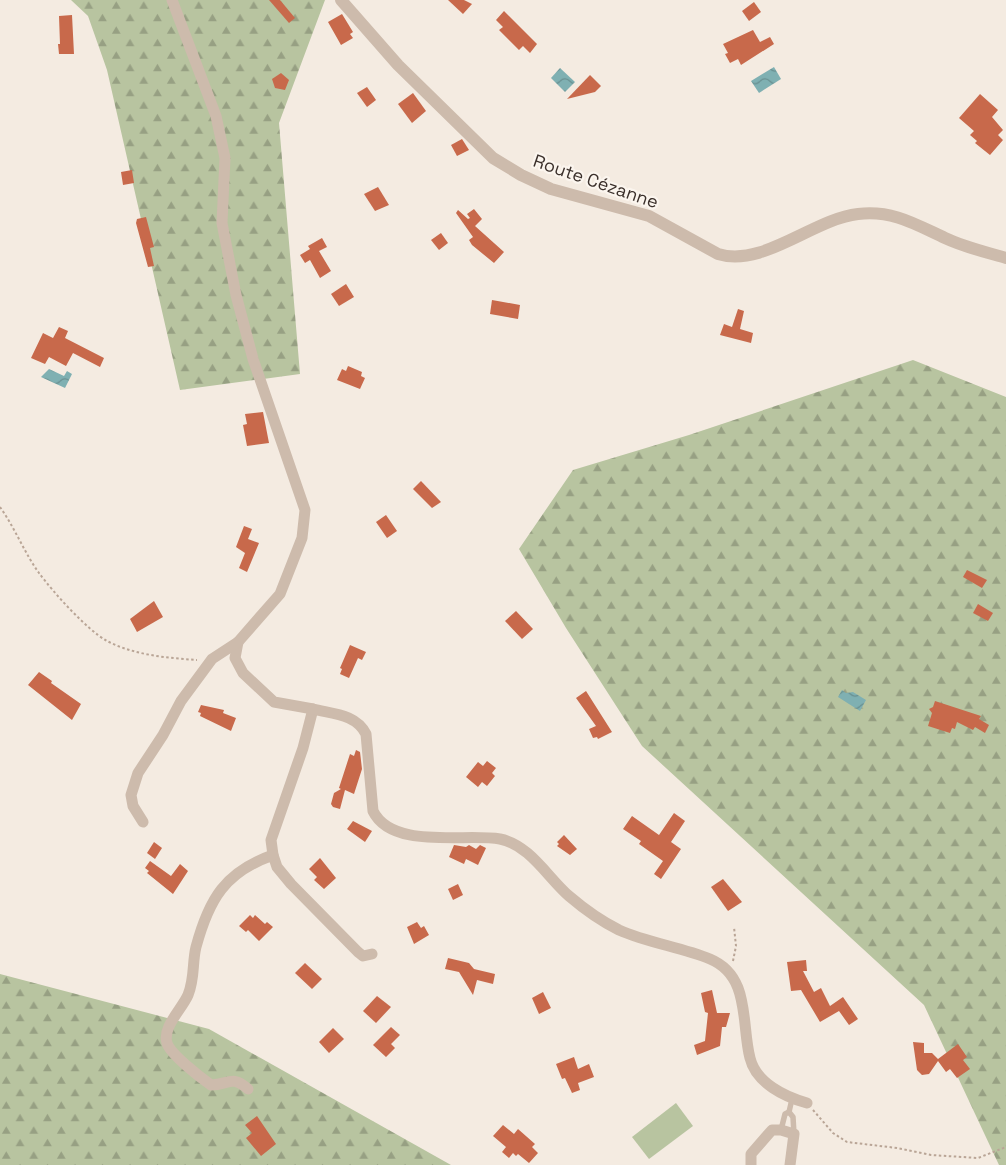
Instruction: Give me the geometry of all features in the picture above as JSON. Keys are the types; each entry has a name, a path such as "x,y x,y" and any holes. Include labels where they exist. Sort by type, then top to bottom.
{"street":[{"path":"144,822 133,806 131,795 132,786 138,773 175,716 181,701 212,659 238,642 280,594 302,538 305,510 253,359 236,295 222,222 225,158 216,116 172,0"},
{"name":"Route Cézanne","path":"341,0 398,64 493,158 521,175 551,189 649,216 718,254 733,257 753,255 846,217 867,214 902,218 945,238 1006,258"},
{"path":"238,642 235,658 242,673 274,702 354,718 362,726 366,734 373,811 377,819 402,832 426,838 501,839 524,850 569,896 619,930 711,960 728,971 742,995 750,1060 764,1082 792,1099 807,1103"},
{"path":"313,709 303,748 271,840 273,856 277,867 290,884 358,952 363,956 372,954"},
{"path":"248,1089 239,1081 232,1080 211,1085 172,1051 167,1044 166,1036 188,997 194,978 196,948 212,905 223,886 241,869 273,856"},
{"path":"751,1165 751,1154 772,1130 781,1130 794,1134 790,1165"}],"lane":[{"path":"781,1130 785,1114 789,1112 792,1099"},
{"path":"789,1112 793,1118 794,1134"}],"path":[{"path":"0,507 16,531 38,572 62,600 107,641 150,655 202,661 212,659"},
{"path":"728,971 735,957 734,927"},
{"path":"807,1103 833,1133 847,1142 897,1148 931,1155 978,1158 1006,1146"}],"green space":[{"path":"71,0 325,0 279,123 300,374 180,390 107,70 88,16"},
{"path":"913,360 1006,397 1006,1165 999,1165 924,1005 642,746 566,628 519,549 573,470 689,435"},
{"path":"0,974 209,1029 451,1165 0,1165"},
{"path":"676,1103 693,1126 649,1159 632,1137"}],"water":[{"path":"774,67 781,79 759,93 751,81"},
{"path":"560,68 575,82 565,92 551,78"},
{"path":"49,369 64,376 67,371 72,374 65,388 41,377"},
{"path":"842,690 846,693 853,692 866,700 860,711 838,697"}],"building":[{"path":"269,0 280,0 295,18 289,23"},
{"path":"448,0 464,0 472,4 463,14"},
{"path":"754,2 761,12 749,21 742,11"},
{"path":"504,11 537,44 530,53 523,46 519,50 499,30 503,27 496,20"},
{"path":"342,14 353,32 350,34 353,38 341,45 328,22"},
{"path":"72,15 74,54 59,54 59,16"},
{"path":"753,30 760,42 770,37 774,44 741,65 738,59 730,63 725,54 728,53 723,44"},
{"path":"281,73 289,80 285,90 275,88 272,79"},
{"path":"590,75 601,86 595,92 567,99"},
{"path":"367,87 376,100 367,107 357,93"},
{"path":"413,93 426,111 412,123 398,104"},
{"path":"980,94 998,110 992,117 1003,130 998,135 1003,140 990,155 975,143 977,141 970,135 974,131 959,118"},
{"path":"462,139 469,150 457,156 451,145"},
{"path":"132,170 134,183 123,185 121,172"},
{"path":"378,187 389,205 375,211 364,194"},
{"path":"474,209 482,219 475,226 504,252 494,263 472,245 469,240 473,237 456,213 458,210 468,219 470,218 467,214"},
{"path":"146,217 154,247 150,248 154,266 148,267 136,223 137,219"},
{"path":"441,233 448,243 439,250 431,240"},
{"path":"322,238 327,247 319,251 331,271 320,278 310,260 305,263 300,255 310,249 308,246"},
{"path":"346,284 354,297 339,306 331,294"},
{"path":"492,300 520,305 518,319 490,314"},
{"path":"738,309 744,311 740,329 753,333 751,343 720,335 724,324 732,327"},
{"path":"59,327 68,331 65,338 104,358 100,367 73,353 66,366 49,357 45,364 31,358 43,333 53,338"},
{"path":"348,366 362,372 361,376 365,378 360,389 337,380 342,369 346,371"},
{"path":"263,412 269,443 247,446 243,425 247,424 245,414"},
{"path":"421,481 441,502 432,508 413,489"},
{"path":"386,515 397,531 387,538 376,522"},
{"path":"244,526 252,529 248,539 259,543 247,572 239,568 245,553 236,547"},
{"path":"967,570 987,580 982,588 963,577"},
{"path":"154,601 163,617 137,632 130,619"},
{"path":"978,604 993,613 988,621 973,613"},
{"path":"516,611 533,629 522,639 505,621"},
{"path":"350,645 366,652 362,660 358,658 349,678 340,674 342,669 340,668"},
{"path":"39,672 81,704 72,720 28,685"},
{"path":"586,691 612,732 598,739 597,737 593,738 589,729 596,726 576,698"},
{"path":"935,701 981,716 979,719 989,725 985,733 975,727 973,730 957,722 955,729 952,728 950,733 928,726 932,713 929,709 933,707"},
{"path":"201,705 224,710 223,713 236,718 231,731 200,716 201,713 198,712"},
{"path":"356,750 360,752 362,769 354,794 345,790 340,809 333,807 331,804 334,793 341,789 339,788 350,754 354,756"},
{"path":"487,761 496,768 492,773 495,776 487,786 482,782 478,787 466,777 478,762 483,766"},
{"path":"674,813 685,821 671,842 681,849 661,879 654,874 663,861 639,844 641,841 623,829 632,816 659,835"},
{"path":"353,821 372,831 365,842 347,829"},
{"path":"564,835 577,849 570,855 557,846 559,844 557,842"},
{"path":"154,842 162,848 155,859 147,853"},
{"path":"454,845 466,847 469,845 476,849 480,845 486,848 478,865 466,859 464,864 449,857"},
{"path":"320,858 336,878 324,889 314,880 317,877 309,869"},
{"path":"150,861 171,876 180,864 188,871 173,894 147,873 149,871 145,868"},
{"path":"723,879 742,902 728,911 711,887"},
{"path":"458,884 463,895 453,900 448,889"},
{"path":"250,915 253,918 255,915 265,924 267,922 273,927 259,941 248,930 246,932 239,926"},
{"path":"417,922 421,928 424,926 429,935 414,944 407,927"},
{"path":"448,958 469,963 474,969 495,974 493,984 477,980 473,995 459,972 445,969"},
{"path":"806,960 807,971 803,971 814,992 821,988 830,1006 843,997 858,1019 849,1025 839,1011 820,1022 801,990 791,991 787,962"},
{"path":"305,963 322,979 312,989 295,973"},
{"path":"712,990 717,1013 730,1013 726,1027 722,1027 720,1046 697,1055 694,1045 705,1041 708,1013 705,1012 701,993"},
{"path":"543,992 551,1008 539,1014 532,998"},
{"path":"377,996 391,1007 376,1023 363,1011"},
{"path":"391,1027 400,1035 391,1044 395,1048 386,1057 373,1045"},
{"path":"333,1028 344,1039 329,1053 319,1042"},
{"path":"913,1042 924,1043 924,1053 932,1053 938,1059 958,1044 967,1057 963,1060 970,1069 957,1078 950,1069 946,1072 938,1061 929,1074 922,1075 917,1070"},
{"path":"574,1057 578,1069 589,1064 594,1077 578,1083 580,1090 572,1093 565,1078 562,1079 556,1064"},
{"path":"257,1116 276,1144 261,1156 246,1138 252,1133 245,1125"},
{"path":"503,1125 514,1134 518,1129 535,1144 532,1147 538,1153 529,1163 518,1154 516,1156 513,1153 509,1158 502,1152 506,1147 493,1136"}]}
